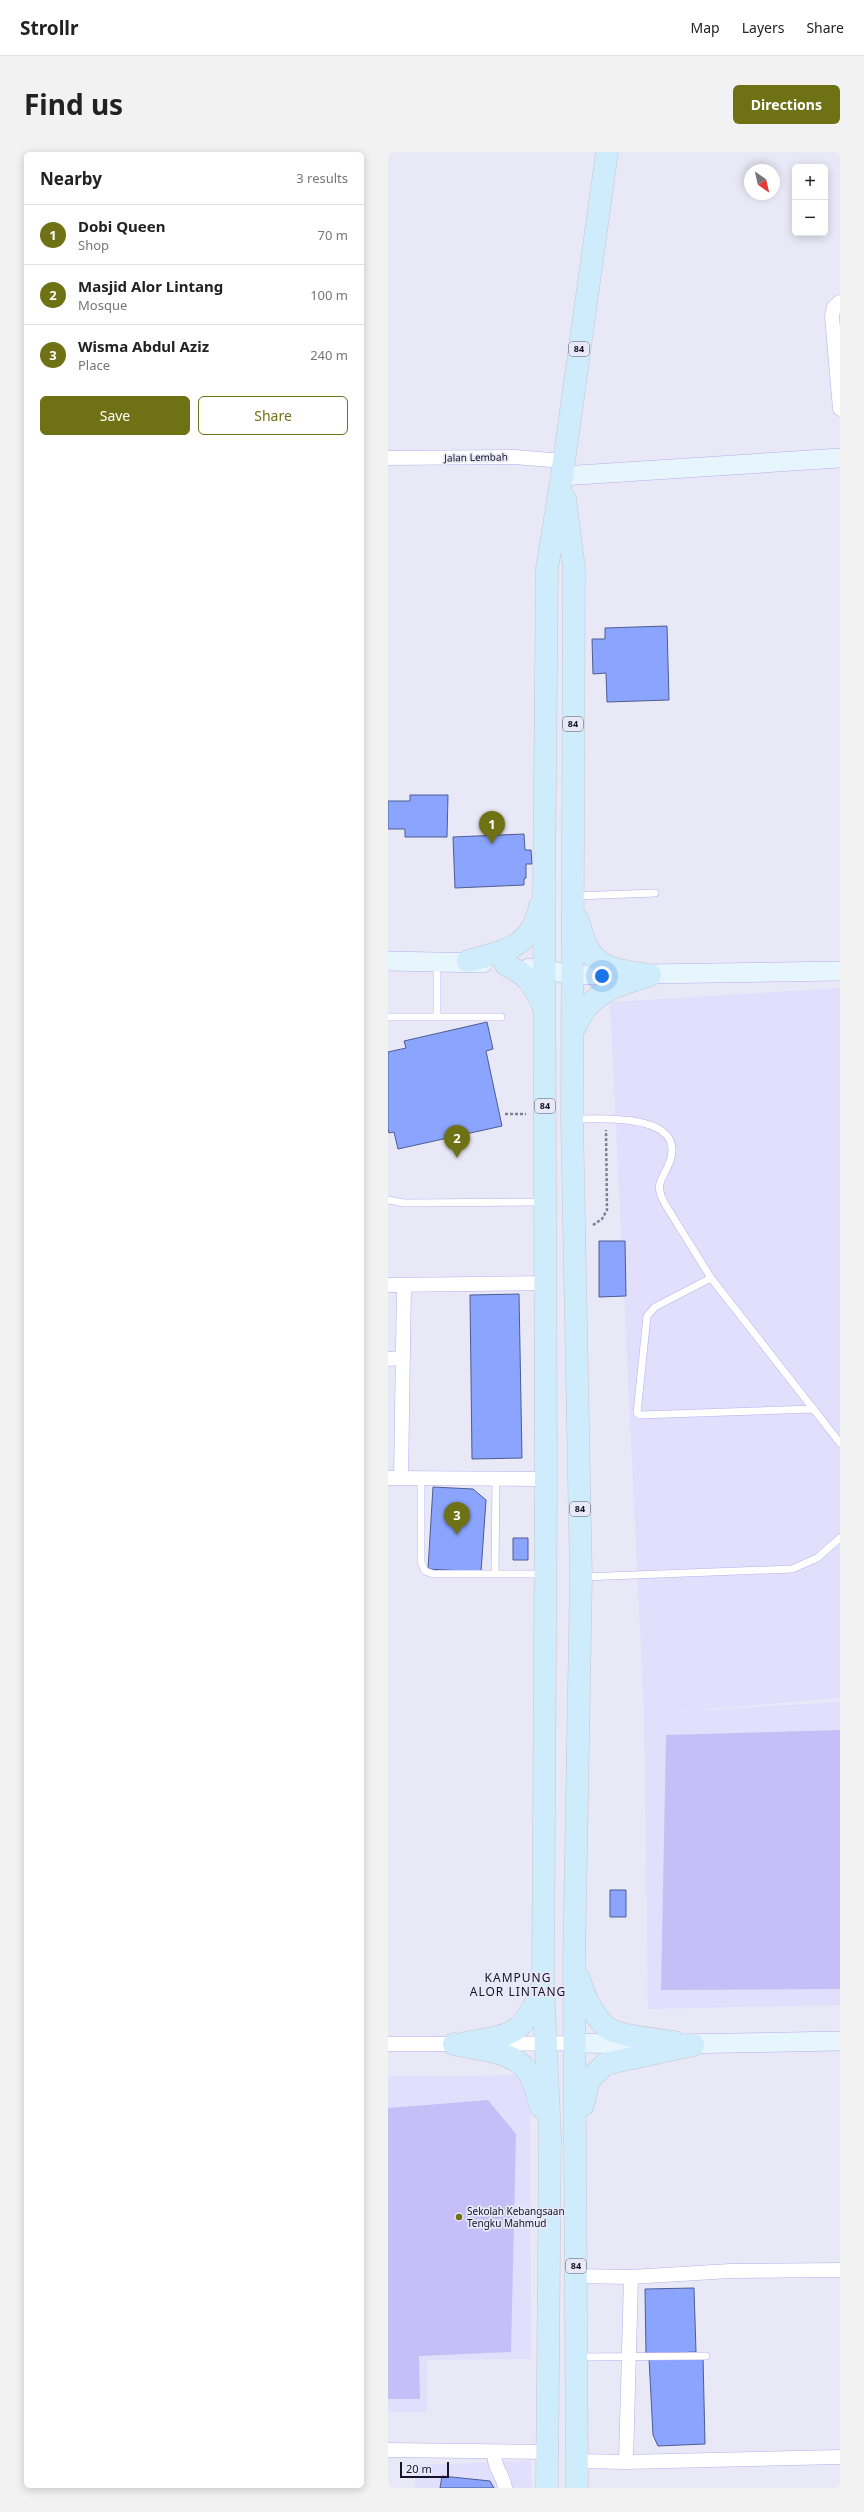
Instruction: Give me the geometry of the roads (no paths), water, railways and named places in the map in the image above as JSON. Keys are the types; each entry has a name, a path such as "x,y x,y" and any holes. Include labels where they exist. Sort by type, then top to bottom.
{"main road":[{"name":"84","path":"547,2488 550,2137 543,1984 546,1479 544,888 547,568 563,469 607,152"},
{"name":"84","path":"563,469 574,568 572,1119 581,1577 574,1964 576,2043 577,2488"},
{"path":"468,961 511,949 527,936 538,918 544,888"},
{"path":"572,899 585,944 592,956 608,968 650,975"},
{"path":"506,965 518,970 530,981 544,1010"},
{"path":"572,1032 583,1013 597,997 615,987 650,975"},
{"path":"574,1964 586,1997 606,2027 634,2036 693,2045"},
{"path":"454,2044 500,2037 514,2031 531,2014 543,1984"},
{"path":"454,2044 506,2057 524,2067 534,2084 550,2137"},
{"path":"576,2131 589,2080 605,2064 693,2045"}],"street":[{"path":"840,302 834,307 832,316 840,409"},
{"name":"Jalan Lembah","path":"388,458 514,457 563,469"},
{"path":"563,469 840,458"},
{"path":"388,962 468,961 572,974 650,975 840,971"},
{"path":"388,1285 546,1283"},
{"path":"404,1285 402,1358 394,1478 546,1479"},
{"path":"388,1359 402,1358"},
{"path":"388,2044 576,2043 693,2045 840,2041"},
{"path":"576,2276 631,2277 730,2271 840,2270"},
{"path":"626,2462 631,2277"},
{"path":"388,2450 547,2452"},
{"path":"494,2452 494,2465 503,2480 504,2488"},
{"path":"577,2461 626,2462 840,2457"}],"lane":[{"path":"572,899 655,893"},
{"path":"437,961 437,1017"},
{"path":"388,1017 500,1017"},
{"path":"572,1119 606,1118 656,1126 663,1130 670,1143 672,1153 660,1181 659,1194 711,1278 840,1443"},
{"path":"388,1200 404,1203 545,1202"},
{"path":"711,1278 655,1307 647,1316 637,1413 640,1415 814,1409"},
{"path":"421,1479 421,1562 425,1571 433,1574 545,1574"},
{"path":"495,1574 496,1479"},
{"path":"581,1577 792,1569 817,1558 840,1538"},
{"path":"577,2358 706,2356"}],"place":[{"name":"Dobi Queen","path":"492,844"},
{"name":"Masjid Alor Lintang","path":"457,1158"},
{"name":"Wisma Abdul Aziz","path":"457,1535"},
{"name":"Sekolah Kebangsaan Tengku Mahmud","path":"459,2217"}],"district":[{"name":"KAMPUNG ALOR LINTANG","path":"518,1985"}]}
